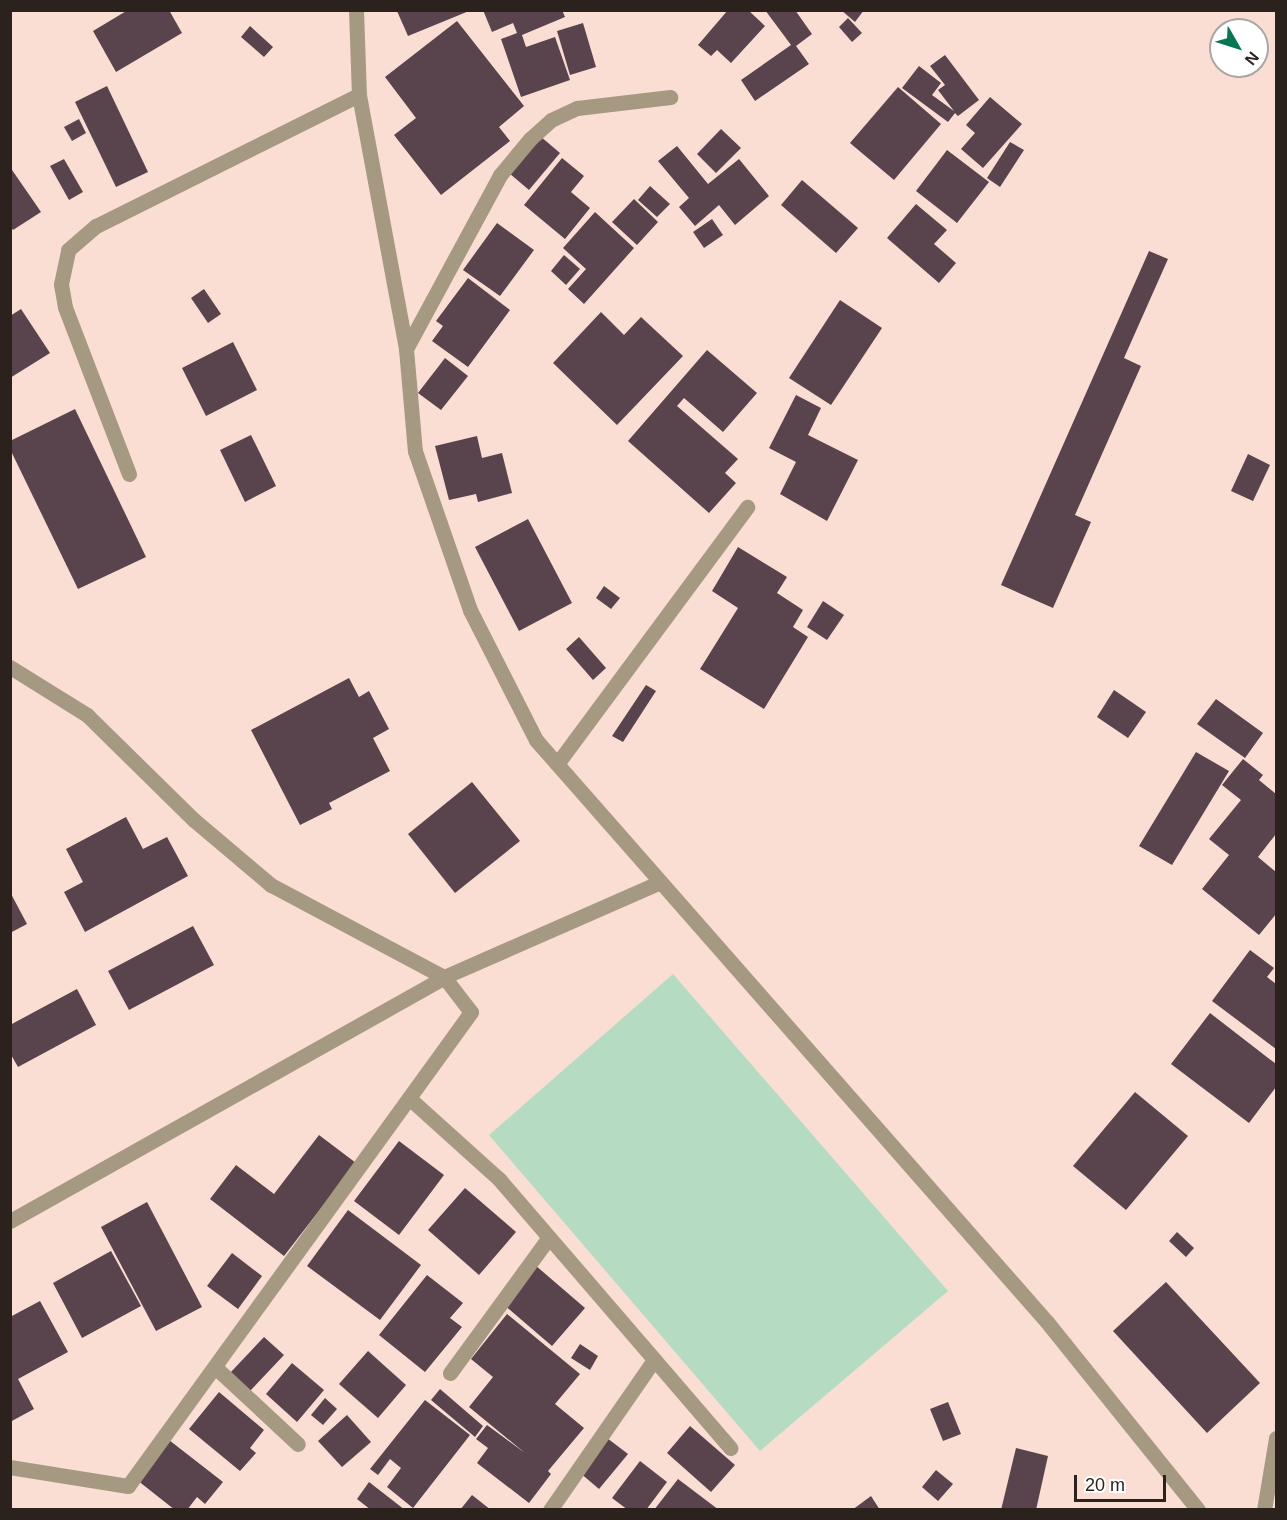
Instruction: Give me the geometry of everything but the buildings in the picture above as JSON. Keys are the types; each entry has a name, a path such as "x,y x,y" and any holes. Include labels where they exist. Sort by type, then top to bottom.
{"street":[{"path":"356,10 359,95 406,349 415,451 471,610 536,740 1047,1322 1198,1509"},
{"path":"129,474 66,307 62,284 68,250 96,226 359,95"},
{"path":"406,349 500,175 530,139 551,120 577,108 670,97"},
{"path":"556,764 747,507"},
{"path":"10,667 87,715 194,820 271,885 444,977 471,1012 128,1486 10,1467"},
{"path":"10,1221 444,977 660,882"},
{"path":"409,1098 499,1179 730,1448"},
{"path":"450,1373 549,1237"},
{"path":"550,1509 654,1360"},
{"path":"215,1367 298,1444"},
{"path":"1264,1509 1276,1438"}],"green space":[{"path":"673,974 948,1291 760,1451 489,1135"}]}
